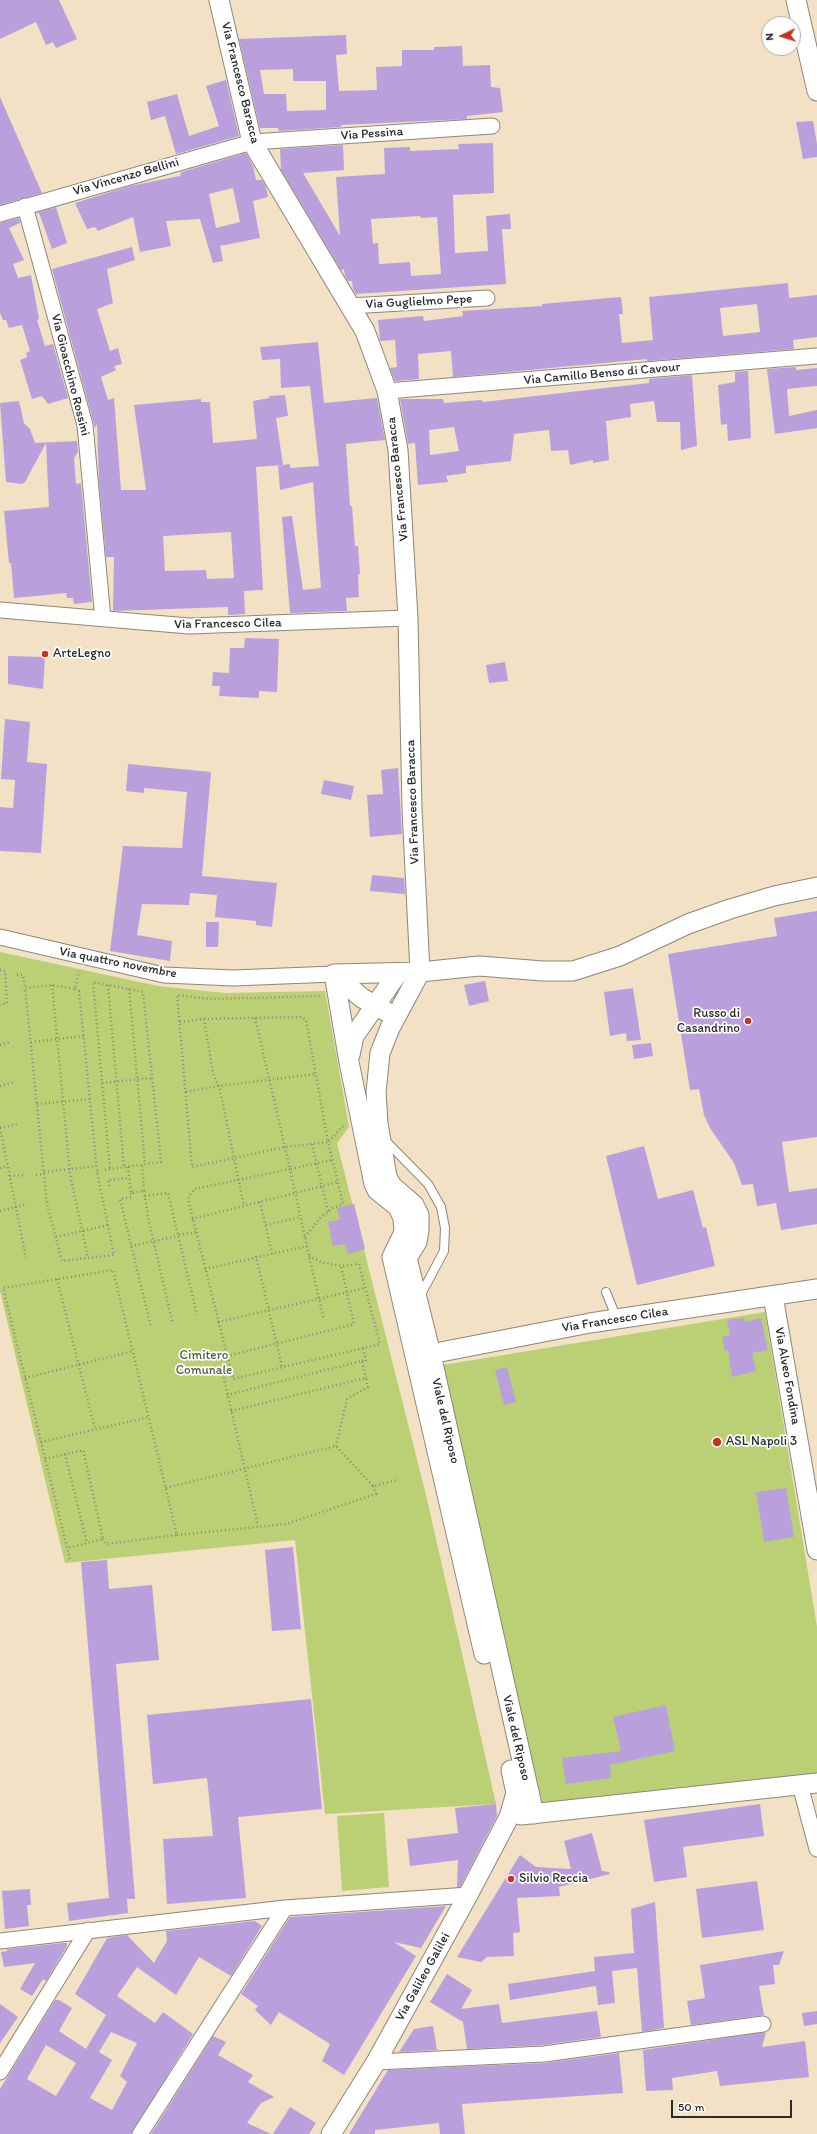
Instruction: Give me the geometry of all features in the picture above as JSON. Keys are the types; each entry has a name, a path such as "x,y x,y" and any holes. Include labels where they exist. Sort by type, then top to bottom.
{"street":[{"name":"Via Francesco Baracca","path":"219,0 252,142 365,331 388,391 398,450 408,618 412,810 420,972"},
{"path":"796,0 817,91"},
{"name":"Via Pessina","path":"252,142 492,126"},
{"name":"Via Vincenzo Bellini","path":"0,214 252,142"},
{"name":"Via Gioacchino Rossini","path":"25,206 85,425 103,619"},
{"name":"Via Guglielmo Pepe","path":"350,306 487,298"},
{"name":"Via Camillo Benso di Cavour","path":"388,391 817,356"},
{"name":"Via Francesco Cilea","path":"0,610 189,626 408,618"},
{"path":"334,974 420,972 479,966 543,971 573,971 620,956 688,924 730,909 774,896 817,887"},
{"name":"Via quattro novembre","path":"0,938 164,975 234,978 334,974"},
{"name":"Viale del Riposo","path":"420,972 385,1040 380,1053 376,1092 380,1135 387,1176 392,1186 414,1206 419,1215 420,1230 417,1242 408,1258 418,1300 423,1355 516,1793 510,1817"},
{"name":"Viale del Riposo","path":"349,1062 354,1036 398,973"},
{"path":"334,974 362,998 390,1013 398,1014"},
{"name":"Viale del Riposo","path":"334,974 349,1062 374,1184 377,1190 398,1207 403,1218 404,1232 392,1257 423,1355 534,1814"},
{"name":"Viale del Riposo","path":"363,1023 372,1018 381,1021 385,1028 385,1040"},
{"name":"Via Francesco Cilea","path":"423,1355 618,1319 817,1290"},
{"name":"Via Alveo Fondina","path":"773,1296 817,1550"},
{"path":"510,1817 808,1784 817,1850"},
{"name":"Via Galileo Galilei","path":"331,2134 376,2062 510,1817"},
{"path":"0,1941 284,1908 468,1895"},
{"path":"140,2134 284,1908"},
{"path":"0,2072 88,1930"},
{"path":"376,2062 544,2054 763,2024"}],"lane":[{"path":"380,1135 428,1184 441,1207 445,1228 444,1251 418,1300"},
{"path":"606,1292 618,1319"}],"path":[{"path":"0,970 5,971 7,1003 0,1004"},
{"path":"75,989 79,972"},
{"path":"17,975 23,975 25,988 47,1204 62,1261 114,1255 96,1166 79,991 52,985 25,988"},
{"path":"105,1170 161,1162 143,992 93,982 110,1169"},
{"path":"52,985 70,1169 88,1258"},
{"path":"108,985 116,1082 126,1167 131,1193 131,1197 120,1199 151,1328"},
{"path":"129,989 137,1079 144,1191 172,1320"},
{"path":"323,1004 321,996 210,999 177,995 192,1167 285,1147 328,1142 344,1125 342,1118"},
{"path":"180,1022 204,1019 302,1017 306,1020 328,1142 344,1204 333,1208 328,1212 309,1230 305,1237"},
{"path":"255,1018 324,1320"},
{"path":"204,1019 213,1073 218,1086 244,1206"},
{"path":"30,1042 84,1036"},
{"path":"0,1045 10,1042"},
{"path":"186,1092 218,1086 316,1074"},
{"path":"102,1084 152,1078"},
{"path":"0,1086 15,1082"},
{"path":"37,1104 90,1099"},
{"path":"19,1124 0,1128 26,1258"},
{"path":"312,1144 328,1212"},
{"path":"309,1256 321,1262 341,1266 359,1264 380,1344 233,1380 188,1199 194,1189 332,1160"},
{"path":"0,1168 8,1166"},
{"path":"36,1175 96,1166"},
{"path":"97,1171 101,1170"},
{"path":"10,1176 24,1175"},
{"path":"109,1186 108,1180 129,1178"},
{"path":"192,1218 338,1182"},
{"path":"131,1193 144,1191"},
{"path":"145,1196 168,1193 196,1315"},
{"path":"260,1202 272,1253"},
{"path":"0,1211 27,1204"},
{"path":"266,1225 301,1217"},
{"path":"56,1237 108,1225"},
{"path":"132,1246 196,1232"},
{"path":"205,1269 256,1256 307,1246"},
{"path":"256,1256 282,1368"},
{"path":"227,1356 354,1324 341,1266"},
{"path":"70,1559 3,1288 114,1270 177,1535"},
{"path":"57,1279 95,1430"},
{"path":"218,1322 365,1288"},
{"path":"227,1394 366,1361 363,1348"},
{"path":"25,1378 133,1351"},
{"path":"336,1446 347,1399 368,1387 362,1361"},
{"path":"230,1368 222,1370 258,1526"},
{"path":"231,1411 366,1378"},
{"path":"41,1442 149,1417"},
{"path":"166,1488 336,1446"},
{"path":"45,1459 83,1450 103,1539 106,1544 286,1524 376,1494 373,1486 336,1446"},
{"path":"65,1454 87,1543"},
{"path":"373,1486 397,1480"},
{"path":"68,1548 103,1539"}],"green space":[{"name":"Cimitero Comunale","path":"0,952 158,986 225,993 325,991 349,1127 337,1143 427,1499 496,1804 325,1814 295,1540 65,1563 0,1291"},
{"path":"765,1312 817,1627 817,1773 541,1805 443,1365"},
{"path":"384,1813 389,1887 342,1891 337,1816"}],"building":[{"path":"0,0 59,0 77,39 56,48 53,42 46,45 36,22 0,39"},
{"path":"346,35 347,54 336,55 339,91 377,90 376,67 402,66 402,50 434,50 434,47 462,46 463,66 490,65 491,87 500,88 503,112 467,116 467,119 341,125 341,127 279,131 278,128 260,128 239,39","holes":["293,69 293,81 326,81 326,110 287,111 286,94 264,94 260,70"]},
{"path":"226,80 239,136 176,154 165,116 151,120 147,102 177,94 189,136 219,126 206,86"},
{"path":"0,97 42,193 0,205"},
{"path":"813,121 817,144 817,157 803,159 796,122"},
{"path":"493,143 494,193 453,195 455,253 488,251 486,216 510,214 511,229 502,229 506,284 356,294 353,289 352,281 348,281 345,276 344,269 341,270 281,170 280,149 343,145 344,170 303,173 340,236 336,177 385,174 384,148 410,147 410,151 459,149 458,144","holes":["420,216 421,218 437,217 441,274 411,276 410,262 379,264 378,243 373,244 371,219"]},
{"path":"246,153 253,166 256,180 262,180 266,187 268,197 253,201 260,238 220,246 223,261 213,263 200,219 166,221 171,246 140,252 133,217 98,231 95,227 87,229 75,203 130,186 180,176 181,172","holes":["233,188 240,222 216,228 209,194"]},
{"path":"56,207 67,243 52,249 39,213 36,213"},
{"path":"19,218 20,223 9,228 24,260 13,264 18,278 31,275 39,319 37,320 45,346 53,344 68,398 48,404 42,396 32,399 20,360 27,357 26,353 30,351 22,325 9,328 6,320 3,320 0,313 0,223"},
{"path":"132,247 135,260 107,269 113,303 97,309 110,351 118,348 122,364 114,366 116,370 101,377 108,400 114,398 121,490 146,490 134,405 201,399 201,402 210,402 213,443 257,439 253,401 269,398 269,396 285,395 288,416 276,418 283,465 256,467 263,590 244,591 245,614 228,615 228,607 113,611 114,557 106,557 99,482 97,424 95,428 52,269","holes":["231,532 234,578 207,579 206,570 165,571 163,536"]},
{"path":"788,283 789,298 817,295 817,337 793,340 794,349 647,361 647,359 453,377 451,351 418,354 419,379 395,381 390,368 397,367 395,340 380,341 378,320 423,316 424,321 463,316 462,311 542,306 542,304 621,297 623,314 619,314 622,343 653,340 649,297","holes":["757,304 760,332 723,336 720,308"]},
{"path":"318,342 324,403 377,398 385,440 346,444 350,506 352,506 355,546 358,546 360,574 358,575 359,597 346,598 347,611 290,613 282,517 292,516 303,590 321,588 313,482 280,490 278,466 290,464 290,468 319,466 310,386 281,388 280,359 262,360 260,347"},
{"path":"796,367 796,370 817,368 817,386 787,389 789,416 817,410 817,428 775,434 767,369"},
{"path":"748,371 751,438 728,441 727,424 721,425 718,385 735,382 735,372"},
{"path":"692,375 697,446 681,450 680,422 657,422 654,401 630,404 631,417 606,421 609,460 593,463 593,460 570,465 568,450 551,451 549,430 514,434 511,461 466,466 466,473 446,476 448,482 418,485 415,443 408,444 400,399 443,399 444,403 481,400 483,402 649,383 649,379","holes":["454,427 459,451 430,455 429,430"]},
{"path":"19,401 24,423 30,429 35,443 77,441 78,452 74,458 76,484 81,483 92,602 74,604 73,598 67,598 66,593 14,598 4,511 49,507 46,443 25,482 22,484 6,482 0,403"},
{"path":"245,638 279,639 277,692 259,691 259,698 219,696 220,686 212,686 213,672 229,673 230,648 244,648"},
{"path":"8,656 45,657 43,689 8,684"},
{"path":"505,662 508,681 489,683 486,665"},
{"path":"5,719 30,722 27,762 47,764 41,853 0,851 0,807 13,808 15,780 1,779"},
{"path":"128,764 211,772 202,876 277,883 272,927 256,925 256,921 215,917 217,895 190,893 189,905 142,904 137,935 172,941 170,961 110,951 123,846 182,848 187,792 144,788 144,793 126,791"},
{"path":"398,768 402,834 370,837 367,795 383,794 381,770"},
{"path":"324,780 354,786 351,800 321,794"},
{"path":"372,875 404,878 405,894 370,891"},
{"name":"Russo di Casandrino","path":"817,911 817,1137 782,1142 789,1192 817,1188 817,1224 781,1230 776,1203 757,1206 753,1184 742,1185 734,1163 710,1128 704,1115 699,1089 690,1090 668,954 777,936 774,918"},
{"path":"206,922 219,922 218,947 206,947"},
{"path":"485,981 489,1001 469,1006 464,985"},
{"path":"633,988 641,1040 627,1041 626,1033 610,1036 604,992"},
{"path":"651,1043 653,1056 634,1059 632,1045"},
{"path":"644,1146 658,1199 693,1190 703,1228 706,1227 715,1266 637,1285 606,1156"},
{"path":"354,1204 365,1249 348,1254 345,1244 333,1246 328,1222 340,1220 337,1208"},
{"path":"744,1318 745,1322 761,1318 768,1350 752,1353 756,1371 732,1377 728,1350 725,1351 722,1337 730,1335 727,1320"},
{"path":"507,1367 516,1402 504,1405 495,1370"},
{"path":"786,1488 794,1537 764,1542 756,1492"},
{"path":"293,1547 301,1629 272,1631 265,1550"},
{"path":"107,1560 109,1589 152,1585 159,1660 116,1664 135,1899 127,1899 128,1913 69,1921 67,1903 109,1898 81,1562"},
{"path":"311,1699 322,1809 238,1817 246,1898 167,1904 163,1839 213,1836 207,1778 153,1784 147,1715"},
{"path":"666,1705 675,1751 610,1765 611,1778 566,1784 562,1758 621,1751 613,1717"},
{"path":"496,1804 497,1816 460,1887 457,1887 458,1860 410,1866 407,1839 458,1833 455,1808"},
{"path":"760,1804 764,1836 683,1847 687,1877 654,1882 644,1820"},
{"path":"592,1833 602,1871 609,1872 610,1874 559,1887 560,1896 517,1898 520,1932 513,1933 514,1956 487,1957 481,1962 457,1957 520,1855 536,1867 571,1869 564,1841"},
{"path":"757,1881 764,1930 702,1938 696,1889"},
{"path":"30,1889 31,1905 27,1905 29,1926 5,1929 2,1891"},
{"path":"655,1902 664,2028 642,2032 637,1968 612,1971 615,2003 598,2005 596,1986 510,2000 508,1984 595,1971 594,1957 634,1953 631,1909"},
{"path":"446,1906 421,1948 394,1942 416,1956 344,2075 322,2061 330,2044 279,2012 271,2025 255,2010 258,2006 241,1994 290,1917"},
{"path":"255,1921 262,1926 231,1976 199,1957 176,1995 137,1967 117,1996 155,2023 163,2012 193,2034 131,2134 0,2134 0,2089 55,2000 59,2000 72,2008 59,2031 86,2049 106,2015 75,1994 107,1938 127,1935 154,1963 167,1941 166,1931","holes":["111,2032 137,2043 120,2076 127,2082 112,2110 90,2098 112,2060 99,2052","46,2045 76,2063 56,2096 27,2079"]},
{"path":"67,1943 67,1946 46,1981 43,1979 32,1996 20,1989 35,1963 4,1967 1,1952 7,1951 7,1949"},
{"path":"784,1951 779,1965 773,1965 775,1984 759,1986 764,2015 691,2025 687,2001 705,1998 700,1965"},
{"path":"447,1974 472,1990 461,2009 499,2004 502,2023 597,2011 601,2037 543,2045 467,2049 463,2022 430,2002"},
{"path":"0,2004 18,2017 0,2043"},
{"path":"817,2011 817,2024 804,2026 802,2013"},
{"path":"433,2026 437,2050 399,2052 414,2029"},
{"path":"766,2032 762,2047 805,2041 809,2077 720,2086 717,2071 672,2078 673,2090 646,2091 643,2050"},
{"path":"213,2036 226,2042 218,2055 253,2075 248,2082 274,2097 261,2103 247,2123 271,2134 151,2134"},
{"path":"619,2053 623,2093 462,2104 465,2134 440,2134 439,2123 375,2130 375,2134 349,2134 388,2070 544,2063"},
{"path":"290,2107 316,2123 309,2134 273,2134"}],"place":[{"name":"ArteLegno","path":"45,654"},
{"name":"Russo di Casandrino","path":"748,1021"},
{"name":"ASL Napoli 3","path":"717,1442"},
{"name":"Silvio Reccia","path":"511,1879"}]}
